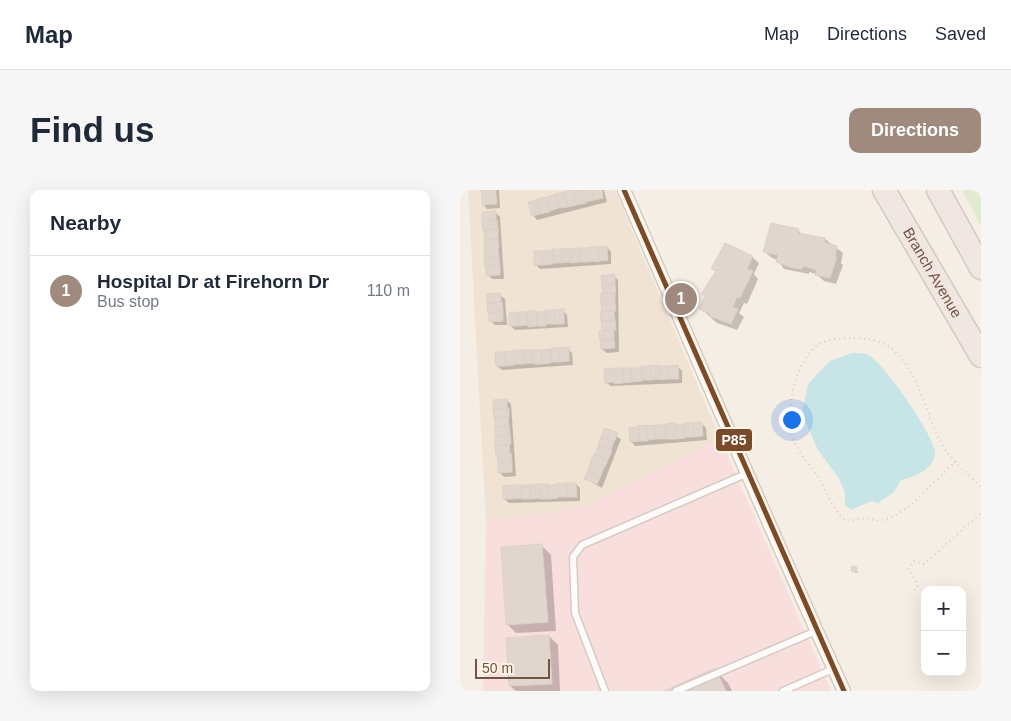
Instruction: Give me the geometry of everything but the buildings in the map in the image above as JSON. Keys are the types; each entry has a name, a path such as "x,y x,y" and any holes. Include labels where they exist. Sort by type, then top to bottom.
{"highway":[{"name":"Branch Avenue","path":"884,190 981,356"},
{"path":"938,190 981,268"}],"street":[{"path":"624,190 710,392 748,473 844,691"}],"lane":[{"path":"603,690 575,613 573,557 582,545 748,473"},
{"path":"676,691 816,631"},
{"path":"783,691 834,669"}],"path":[{"path":"956,461 911,505 894,516 880,521 865,518 846,520 837,514 817,476 800,454 790,426 793,392 804,359 819,344 842,338 871,339 893,349 915,375 926,410 948,453 956,461 981,488"},
{"path":"914,590 918,585 908,568 914,561 924,564 981,513"}],"shaded area":[{"path":"468,190 615,190 720,438 583,507 486,521"},
{"path":"720,438 831,691 483,691 486,521 583,507"}],"green space":[{"path":"962,190 981,190 981,226"}],"water":[{"path":"853,353 868,355 885,370 918,417 927,432 935,453 934,459 927,468 917,475 901,480 894,492 878,503 871,501 851,510 845,505 845,492 838,477 818,450 802,414 808,384 830,361"}],"transit line":[{"name":"P85","path":"624,190 844,691"}],"place":[{"name":"Hospital Dr at Firehorn Dr","path":"681,299"}]}
